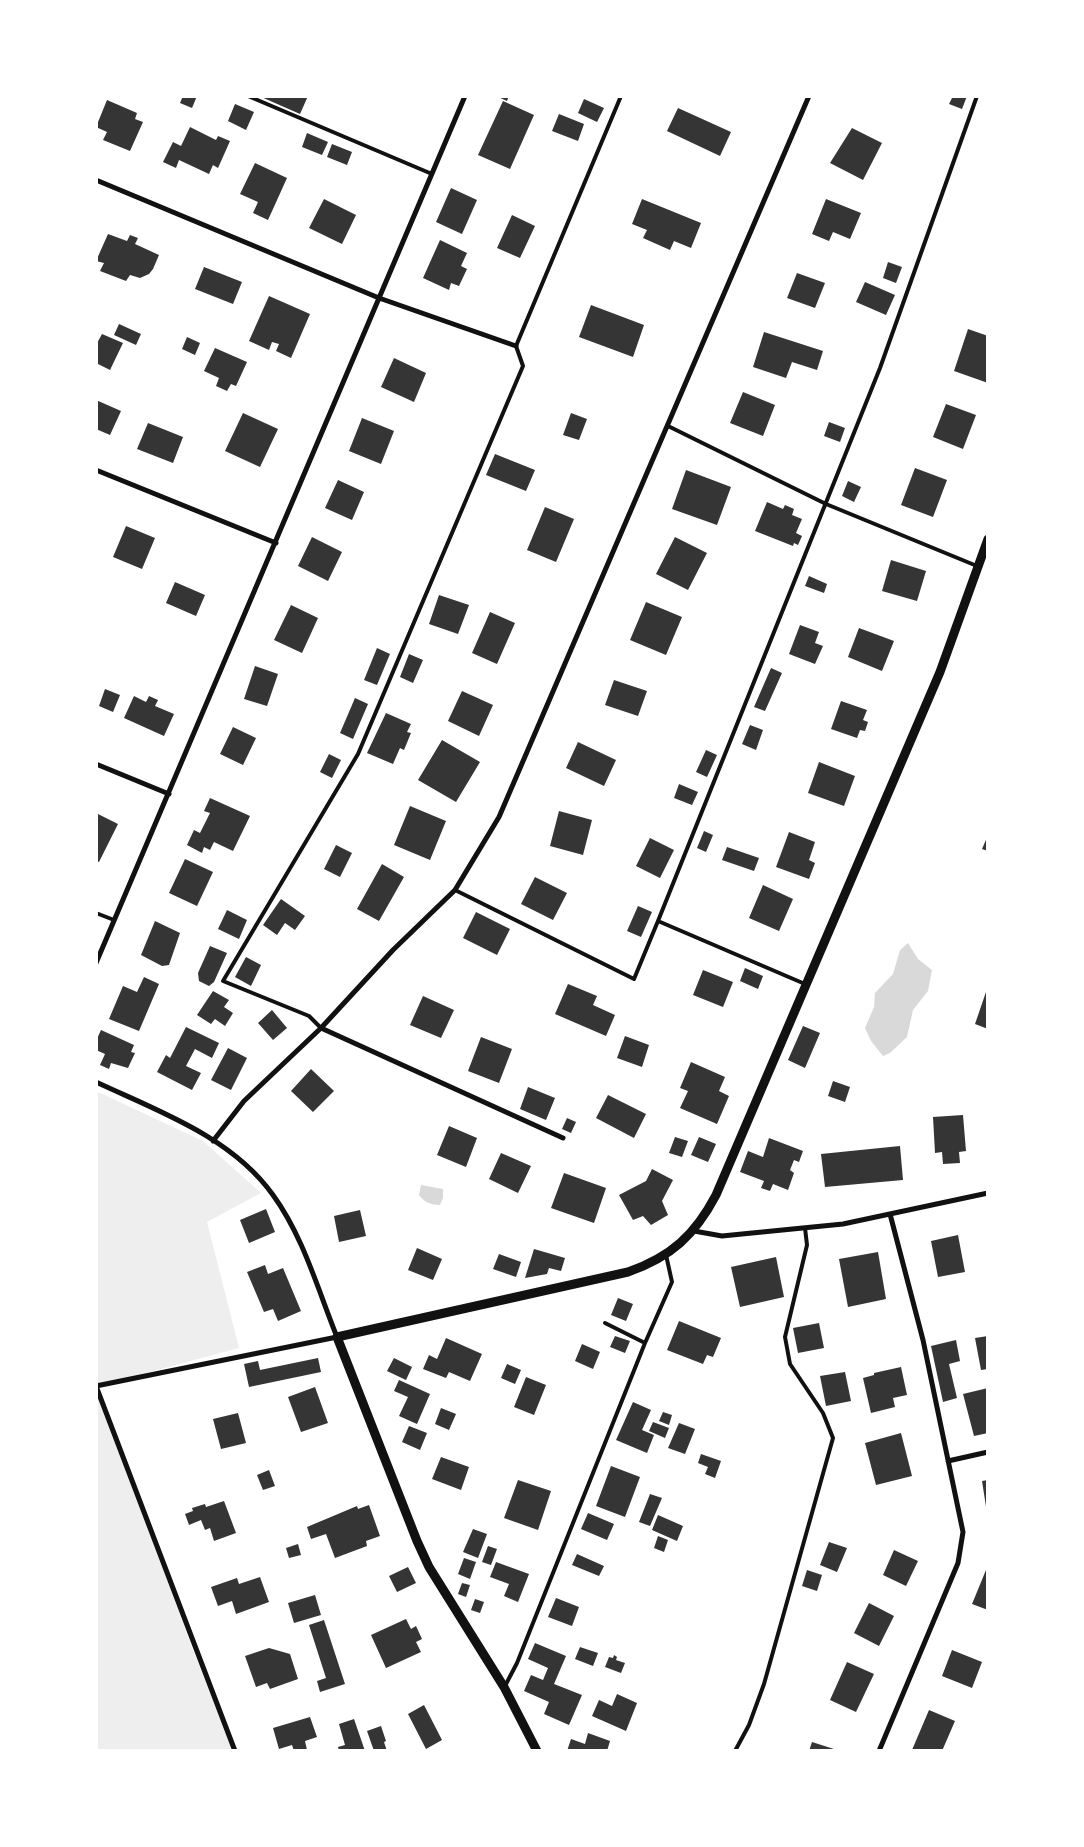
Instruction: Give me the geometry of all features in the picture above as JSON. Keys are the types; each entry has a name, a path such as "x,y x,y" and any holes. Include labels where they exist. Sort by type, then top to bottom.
{"street":[{"path":"96,963 170,794 465,96"},
{"path":"213,1141 244,1101 321,1028 394,950 455,890 498,817 809,96"},
{"path":"96,180 379,298 516,346"},
{"path":"96,470 276,543"},
{"path":"235,1751 96,1386 611,1276 649,1265 666,1255 694,1231 716,1195 940,672 988,538"},
{"path":"96,764 170,794"},
{"path":"321,1028 562,1138"},
{"path":"96,1082 192,1127 257,1175 274,1196 293,1229 417,1541 430,1567 504,1687 537,1751"},
{"path":"694,1231 722,1236 843,1224 988,1193"},
{"path":"879,1751 958,1563 963,1532 922,1340 890,1214"},
{"path":"948,1462 988,1452"}],"lane":[{"path":"248,96 432,174"},
{"path":"321,1028 309,1016 223,981 358,754 523,366 516,346 621,96"},
{"path":"455,890 634,979 880,368 977,96"},
{"path":"668,426 826,504 978,566"},
{"path":"96,912 114,920"},
{"path":"658,921 806,984"},
{"path":"735,1751 749,1724 764,1684 832,1438 823,1413 790,1364 785,1337 807,1245 805,1228"},
{"path":"504,1687 518,1663 645,1343 672,1282 666,1255"},
{"path":"605,1323 645,1343"}],"shaded area":[{"path":"908,943 918,959 932,970 928,991 913,1010 907,1037 890,1053 883,1056 871,1041 865,1028 874,1007 875,993 893,974 900,950"},
{"path":"96,1091 203,1141 261,1193 207,1222 239,1348 97,1386 191,1645 233,1751 96,1751"},
{"path":"421,1185 443,1189 443,1198 440,1205 423,1200 419,1195"}],"building":[{"path":"183,96 197,96 192,108 180,103"},
{"path":"259,96 308,96 300,114"},
{"path":"496,96 509,96 507,101"},
{"path":"953,96 967,96 962,109 949,104"},
{"path":"584,99 604,108 597,122 578,113"},
{"path":"107,100 137,113 135,119 143,122 130,151 103,140 107,132 96,127"},
{"path":"503,101 534,115 510,169 478,155"},
{"path":"235,104 254,112 246,130 228,121"},
{"path":"678,108 731,132 720,156 667,131"},
{"path":"559,114 584,124 578,141 552,131"},
{"path":"190,127 216,140 218,136 230,141 218,168 213,165 209,174 179,160 176,168 163,162 173,142 181,146"},
{"path":"852,128 882,143 863,180 830,163"},
{"path":"307,133 328,142 322,155 302,147"},
{"path":"332,144 352,152 347,165 327,157"},
{"path":"255,163 287,178 268,220 253,213 258,202 240,194"},
{"path":"451,188 477,200 462,234 436,222"},
{"path":"324,199 356,215 342,244 309,228"},
{"path":"642,199 701,223 691,248 674,241 670,250 643,238 647,230 632,224"},
{"path":"826,199 861,213 850,239 833,232 829,241 812,234"},
{"path":"512,215 535,226 520,258 497,248"},
{"path":"108,234 127,241 130,235 138,238 135,244 159,255 149,274 140,278 130,275 126,281 100,271 104,263 96,261"},
{"path":"440,240 467,253 461,266 467,269 459,286 451,283 449,290 423,278"},
{"path":"888,262 902,267 896,283 883,278"},
{"path":"204,267 242,282 233,304 195,289"},
{"path":"797,273 825,283 815,308 787,298"},
{"path":"865,282 895,295 886,315 856,302"},
{"path":"269,296 310,314 291,358 276,351 279,344 272,342 269,350 249,341"},
{"path":"591,305 644,325 633,357 579,337"},
{"path":"119,324 141,334 136,345 114,335"},
{"path":"968,329 988,336 988,383 954,371"},
{"path":"764,332 823,351 817,370 792,362 786,378 753,367"},
{"path":"102,334 123,343 110,370 96,363 96,345"},
{"path":"187,337 200,343 195,355 182,349"},
{"path":"215,348 247,362 236,386 231,384 227,391 216,386 219,378 204,371"},
{"path":"394,358 426,373 414,402 381,387"},
{"path":"743,392 775,405 763,436 730,423"},
{"path":"96,400 121,411 110,435 96,429"},
{"path":"946,404 976,415 963,449 933,437"},
{"path":"243,413 278,429 260,467 225,451"},
{"path":"571,413 587,419 579,440 563,435"},
{"path":"362,418 394,431 381,464 349,451"},
{"path":"829,422 845,428 840,442 824,436"},
{"path":"148,423 183,437 173,463 137,449"},
{"path":"495,454 535,470 526,491 486,475"},
{"path":"915,468 947,480 933,517 901,505"},
{"path":"686,470 731,487 717,525 672,509"},
{"path":"338,480 364,492 352,520 325,508"},
{"path":"848,481 861,487 854,502 842,496"},
{"path":"767,502 783,509 785,505 794,509 792,515 802,519 796,533 802,536 798,545 794,543 793,546 755,531"},
{"path":"545,507 574,519 556,562 527,550"},
{"path":"126,526 155,538 142,569 113,557"},
{"path":"312,537 342,552 328,581 298,566"},
{"path":"675,537 707,553 688,590 656,574"},
{"path":"891,560 926,571 917,601 882,591"},
{"path":"809,576 827,584 824,593 805,586"},
{"path":"175,582 205,595 196,616 166,603"},
{"path":"439,595 469,605 458,634 429,624"},
{"path":"646,602 682,617 666,655 630,640"},
{"path":"291,605 318,618 302,653 274,640"},
{"path":"490,612 515,623 497,664 472,653"},
{"path":"800,625 819,632 815,643 823,646 815,664 789,654"},
{"path":"859,628 894,641 882,671 848,657"},
{"path":"377,648 390,654 377,685 364,680"},
{"path":"409,654 423,660 413,683 400,677"},
{"path":"255,666 278,674 267,706 244,699"},
{"path":"771,668 782,673 765,711 754,707"},
{"path":"614,680 647,691 638,716 605,705"},
{"path":"105,689 120,695 113,712 99,706"},
{"path":"462,691 493,705 479,736 448,721"},
{"path":"134,696 146,702 149,696 158,700 155,706 174,714 164,736 124,718"},
{"path":"355,698 368,704 353,739 340,733"},
{"path":"841,701 867,710 863,720 868,722 865,731 860,730 857,738 831,729"},
{"path":"386,713 411,724 407,732 411,733 404,750 400,748 393,764 367,753"},
{"path":"750,725 763,730 756,750 742,744"},
{"path":"233,727 256,738 243,765 220,754"},
{"path":"442,740 480,762 456,802 418,780"},
{"path":"578,742 616,760 604,786 566,768"},
{"path":"706,750 717,755 707,777 696,772"},
{"path":"329,754 341,760 332,778 320,772"},
{"path":"819,762 855,776 844,806 808,793"},
{"path":"679,784 698,792 692,805 674,798"},
{"path":"210,798 250,816 233,851 214,842 210,850 204,847 202,853 187,845 194,830 200,833 210,813 204,811"},
{"path":"410,806 446,821 430,860 394,845"},
{"path":"559,811 592,820 583,855 550,846"},
{"path":"96,813 118,824 99,862 96,861"},
{"path":"704,831 713,835 706,852 697,848"},
{"path":"789,832 815,842 809,860 815,863 809,879 776,867"},
{"path":"988,835 988,851 982,849"},
{"path":"650,838 674,850 660,878 636,866"},
{"path":"336,845 352,853 340,877 324,869"},
{"path":"727,847 759,858 754,871 722,860"},
{"path":"185,859 213,872 197,906 169,893"},
{"path":"382,864 404,877 379,921 357,909"},
{"path":"535,877 567,893 553,920 521,904"},
{"path":"763,885 793,899 779,931 749,918"},
{"path":"281,899 305,916 295,930 285,923 277,935 263,925"},
{"path":"638,906 652,912 641,937 627,931"},
{"path":"227,910 247,920 239,939 218,929"},
{"path":"476,912 510,929 497,955 463,938"},
{"path":"155,921 180,933 169,965 162,966 141,955"},
{"path":"210,946 227,953 214,982 209,986 199,981 198,973"},
{"path":"246,957 261,965 251,986 235,977"},
{"path":"745,968 763,976 758,989 740,981"},
{"path":"703,970 733,982 723,1007 693,995"},
{"path":"144,977 159,984 139,1031 109,1019 123,986 137,992"},
{"path":"568,984 597,996 593,1005 615,1015 606,1036 555,1014"},
{"path":"988,989 988,1029 975,1024"},
{"path":"213,991 229,1000 224,1007 233,1013 225,1026 215,1019 211,1024 197,1015"},
{"path":"423,996 454,1010 441,1038 410,1025"},
{"path":"272,1010 287,1028 273,1040 258,1023"},
{"path":"803,1026 820,1033 805,1068 788,1060"},
{"path":"186,1027 219,1043 212,1058 195,1049 186,1066 201,1073 192,1090 157,1072 166,1055 170,1058"},
{"path":"101,1030 134,1045 131,1052 135,1053 128,1068 111,1063 109,1069 100,1065 105,1054 96,1050 96,1041"},
{"path":"625,1036 649,1045 642,1067 617,1058"},
{"path":"481,1037 512,1049 499,1083 468,1071"},
{"path":"228,1048 247,1058 231,1090 211,1080"},
{"path":"691,1062 725,1077 719,1091 729,1096 717,1124 680,1108 688,1091 680,1088"},
{"path":"311,1069 334,1091 313,1112 291,1091"},
{"path":"833,1081 850,1087 845,1102 828,1096"},
{"path":"528,1087 555,1098 546,1120 520,1109"},
{"path":"608,1095 646,1114 634,1138 596,1118"},
{"path":"963,1115 966,1151 959,1152 960,1163 943,1164 942,1152 935,1153 933,1117"},
{"path":"567,1118 576,1122 571,1133 562,1129"},
{"path":"449,1126 477,1138 466,1167 437,1155"},
{"path":"675,1137 688,1141 682,1157 669,1153"},
{"path":"699,1137 716,1144 708,1162 691,1155"},
{"path":"769,1138 803,1151 799,1162 794,1160 790,1170 794,1173 788,1190 773,1184 770,1191 761,1188 764,1181 740,1172 748,1151 763,1157"},
{"path":"900,1146 903,1180 825,1187 821,1154"},
{"path":"501,1153 531,1166 518,1193 489,1179"},
{"path":"652,1169 673,1180 662,1201 668,1215 651,1225 643,1216 633,1220 619,1195 646,1181"},
{"path":"564,1173 606,1188 594,1223 551,1208"},
{"path":"266,1209 275,1232 249,1243 240,1220"},
{"path":"360,1210 366,1236 339,1242 334,1216"},
{"path":"958,1235 965,1272 938,1277 931,1241"},
{"path":"417,1248 442,1259 433,1280 408,1270"},
{"path":"534,1249 565,1258 561,1271 549,1268 547,1274 525,1278"},
{"path":"878,1252 886,1299 848,1307 839,1259"},
{"path":"499,1254 521,1262 516,1277 493,1269"},
{"path":"776,1257 784,1297 740,1307 731,1267"},
{"path":"265,1265 268,1274 283,1268 301,1311 278,1321 273,1309 264,1312 247,1272"},
{"path":"618,1298 633,1304 626,1321 611,1315"},
{"path":"679,1321 721,1338 713,1357 707,1355 703,1364 667,1350"},
{"path":"819,1323 824,1348 798,1353 793,1328"},
{"path":"615,1336 630,1341 625,1353 610,1347"},
{"path":"988,1336 988,1369 981,1370 975,1338"},
{"path":"446,1338 482,1354 470,1381 449,1372 446,1378 423,1369 429,1355 437,1359"},
{"path":"956,1340 960,1361 949,1364 957,1398 943,1402 931,1346"},
{"path":"582,1344 600,1352 593,1369 575,1361"},
{"path":"318,1358 321,1372 249,1387 244,1364 258,1361 260,1370"},
{"path":"394,1358 412,1367 406,1380 387,1371"},
{"path":"507,1364 521,1370 515,1384 501,1378"},
{"path":"901,1367 907,1395 893,1398 895,1407 871,1413 863,1378 874,1375 874,1373"},
{"path":"845,1372 851,1401 826,1406 820,1376"},
{"path":"526,1377 546,1385 534,1415 514,1407"},
{"path":"399,1380 430,1394 417,1424 399,1416 408,1397 394,1391"},
{"path":"315,1387 328,1423 301,1432 288,1397"},
{"path":"988,1388 988,1433 974,1436 963,1394"},
{"path":"633,1402 651,1410 642,1430 654,1435 647,1453 616,1440"},
{"path":"441,1408 456,1414 449,1430 435,1424"},
{"path":"663,1412 672,1415 669,1425 659,1421"},
{"path":"238,1413 246,1443 221,1449 213,1419"},
{"path":"653,1422 669,1428 665,1438 649,1431"},
{"path":"679,1423 695,1429 685,1454 668,1448"},
{"path":"409,1426 427,1433 420,1450 402,1442"},
{"path":"901,1433 912,1476 876,1485 865,1443"},
{"path":"701,1454 721,1461 715,1478 705,1474 708,1467 698,1463"},
{"path":"441,1457 469,1467 461,1490 432,1479"},
{"path":"611,1466 640,1477 625,1517 596,1506"},
{"path":"269,1470 275,1486 263,1490 257,1475"},
{"path":"518,1480 551,1491 538,1530 504,1518"},
{"path":"988,1480 988,1513 987,1513 982,1481"},
{"path":"650,1494 662,1498 650,1526 639,1522"},
{"path":"224,1501 236,1533 214,1541 210,1528 205,1530 201,1520 189,1525 185,1514 193,1511 192,1508 205,1504 206,1507"},
{"path":"369,1505 380,1536 366,1541 367,1546 335,1558 326,1534 311,1539 307,1527 357,1506 358,1509"},
{"path":"588,1513 614,1524 607,1540 581,1529"},
{"path":"658,1515 683,1526 677,1541 652,1530"},
{"path":"473,1529 487,1534 478,1558 463,1552"},
{"path":"658,1536 668,1540 664,1552 654,1548"},
{"path":"829,1542 847,1548 837,1572 820,1565"},
{"path":"298,1544 301,1555 289,1558 286,1548"},
{"path":"488,1546 497,1549 491,1565 482,1562"},
{"path":"894,1550 918,1561 906,1586 883,1575"},
{"path":"577,1554 604,1566 599,1576 572,1565"},
{"path":"464,1558 476,1562 470,1579 458,1574"},
{"path":"496,1562 529,1574 518,1602 504,1596 509,1584 490,1577"},
{"path":"408,1567 416,1583 397,1592 389,1576"},
{"path":"807,1570 822,1575 817,1591 802,1586"},
{"path":"986,1570 988,1571 988,1610 972,1604"},
{"path":"260,1577 269,1602 236,1614 232,1601 218,1606 211,1587 237,1578 239,1584"},
{"path":"462,1583 470,1585 466,1597 458,1594"},
{"path":"315,1595 321,1615 294,1623 288,1603"},
{"path":"556,1598 579,1607 572,1626 548,1617"},
{"path":"475,1599 484,1602 480,1613 471,1610"},
{"path":"869,1603 894,1616 879,1646 854,1633"},
{"path":"406,1619 411,1629 416,1626 422,1639 416,1642 421,1652 386,1668 371,1635"},
{"path":"324,1620 345,1684 320,1692 317,1681 326,1678 309,1625"},
{"path":"535,1643 566,1656 554,1684 582,1695 569,1725 544,1714 549,1702 524,1691 531,1675 543,1680 548,1668 528,1659"},
{"path":"580,1647 598,1653 593,1666 575,1659"},
{"path":"269,1648 290,1654 298,1679 270,1689 267,1683 256,1687 245,1656"},
{"path":"952,1650 982,1662 972,1688 942,1676"},
{"path":"614,1655 617,1657 616,1660 625,1663 621,1673 605,1667 609,1657 613,1658"},
{"path":"847,1662 874,1674 856,1712 830,1700"},
{"path":"617,1694 637,1703 626,1731 592,1716 599,1700 612,1706"},
{"path":"424,1705 442,1740 426,1749 408,1714"},
{"path":"929,1710 955,1721 942,1751 912,1750"},
{"path":"310,1717 317,1737 305,1741 307,1750 294,1751 292,1745 279,1749 273,1728"},
{"path":"354,1719 365,1751 339,1751 338,1747 345,1745 339,1724"},
{"path":"381,1726 387,1751 374,1751 367,1731"},
{"path":"588,1733 610,1741 607,1751 567,1751 571,1739 585,1744"},
{"path":"812,1742 837,1750 837,1751 809,1751"}]}
